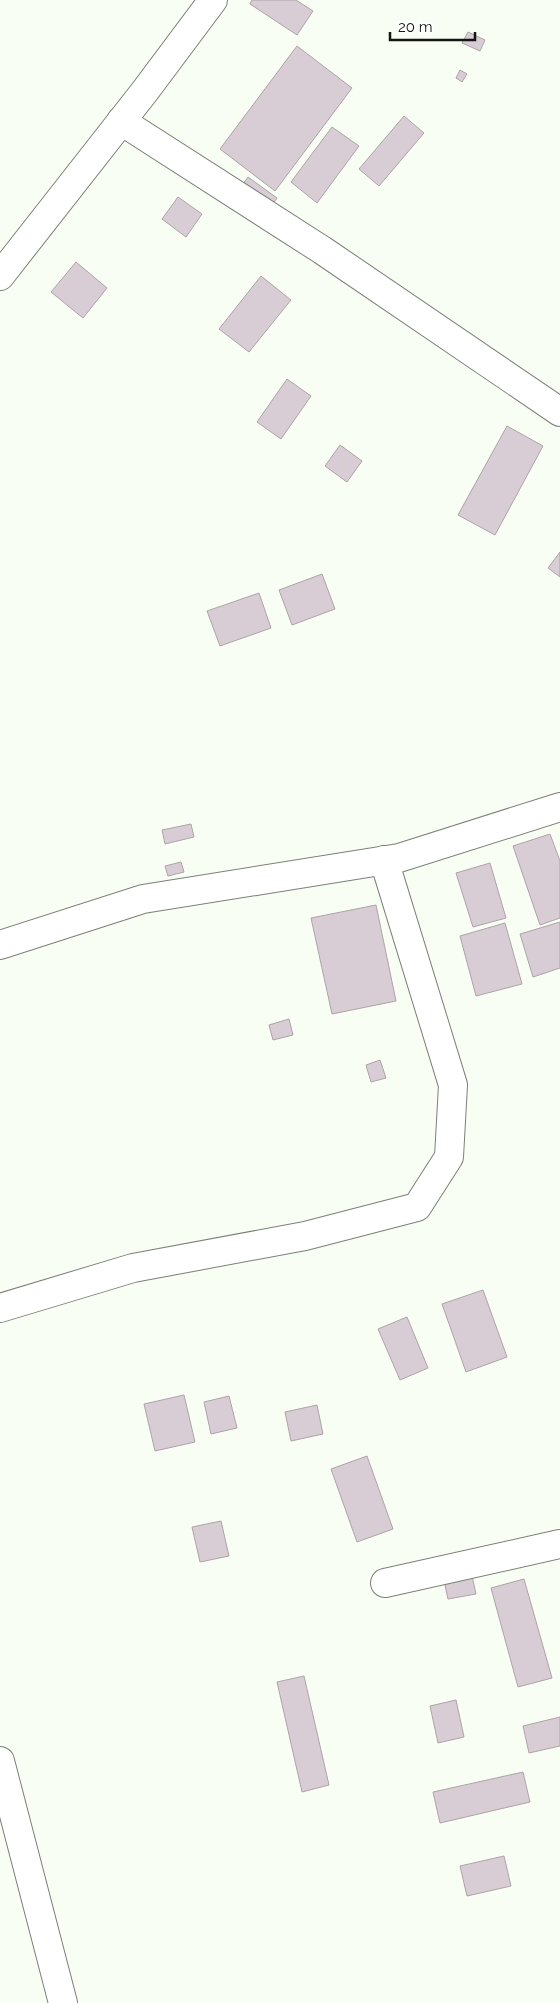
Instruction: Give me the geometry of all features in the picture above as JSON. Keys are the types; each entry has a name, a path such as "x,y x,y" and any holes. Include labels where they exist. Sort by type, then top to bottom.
{"street":[{"path":"0,276 122,121 213,0"},
{"path":"122,121 322,250 560,412"},
{"path":"0,945 143,899 399,858 560,807"},
{"path":"0,1308 133,1268 304,1236 417,1207 449,1157 454,1085 384,860"},
{"path":"385,1583 560,1544"},
{"path":"0,1761 63,2003"}],"building":[{"path":"252,0 296,0 313,11 297,35 250,4"},
{"path":"468,32 485,40 480,51 462,43"},
{"path":"297,46 352,88 275,191 220,149"},
{"path":"460,70 467,74 462,82 456,78"},
{"path":"404,116 424,133 379,186 359,169"},
{"path":"332,127 359,146 317,203 291,182"},
{"path":"248,177 277,198 270,208 241,187"},
{"path":"178,197 202,214 186,237 162,219"},
{"path":"76,262 107,288 83,318 51,292"},
{"path":"261,276 291,300 249,352 219,329"},
{"path":"287,379 311,396 281,439 257,422"},
{"path":"507,426 543,446 495,535 458,515"},
{"path":"340,445 362,461 347,482 325,466"},
{"path":"560,552 560,577 548,568"},
{"path":"322,574 335,609 292,625 279,590"},
{"path":"259,593 271,628 220,646 207,611"},
{"path":"191,824 194,837 165,844 162,830"},
{"path":"550,834 560,861 560,918 540,925 513,846"},
{"path":"181,862 184,872 168,876 165,866"},
{"path":"490,863 506,918 473,927 456,873"},
{"path":"376,905 396,1001 332,1014 311,918"},
{"path":"560,922 560,968 533,977 520,934"},
{"path":"505,923 522,984 476,996 460,936"},
{"path":"289,1019 293,1035 273,1040 269,1025"},
{"path":"380,1060 386,1078 371,1082 366,1065"},
{"path":"483,1290 507,1357 466,1372 442,1304"},
{"path":"407,1317 428,1368 400,1380 378,1329"},
{"path":"184,1395 195,1442 155,1451 144,1404"},
{"path":"229,1396 237,1428 211,1434 204,1402"},
{"path":"317,1405 323,1434 291,1441 285,1412"},
{"path":"367,1456 393,1529 357,1542 331,1469"},
{"path":"221,1521 229,1556 200,1562 192,1527"},
{"path":"471,1571 476,1594 448,1599 443,1576"},
{"path":"524,1579 552,1678 518,1687 491,1588"},
{"path":"304,1676 329,1785 302,1792 277,1682"},
{"path":"456,1700 464,1737 438,1743 430,1706"},
{"path":"560,1717 560,1746 529,1753 523,1726"},
{"path":"523,1772 530,1802 440,1823 433,1792"},
{"path":"504,1856 511,1886 467,1896 460,1866"}]}
